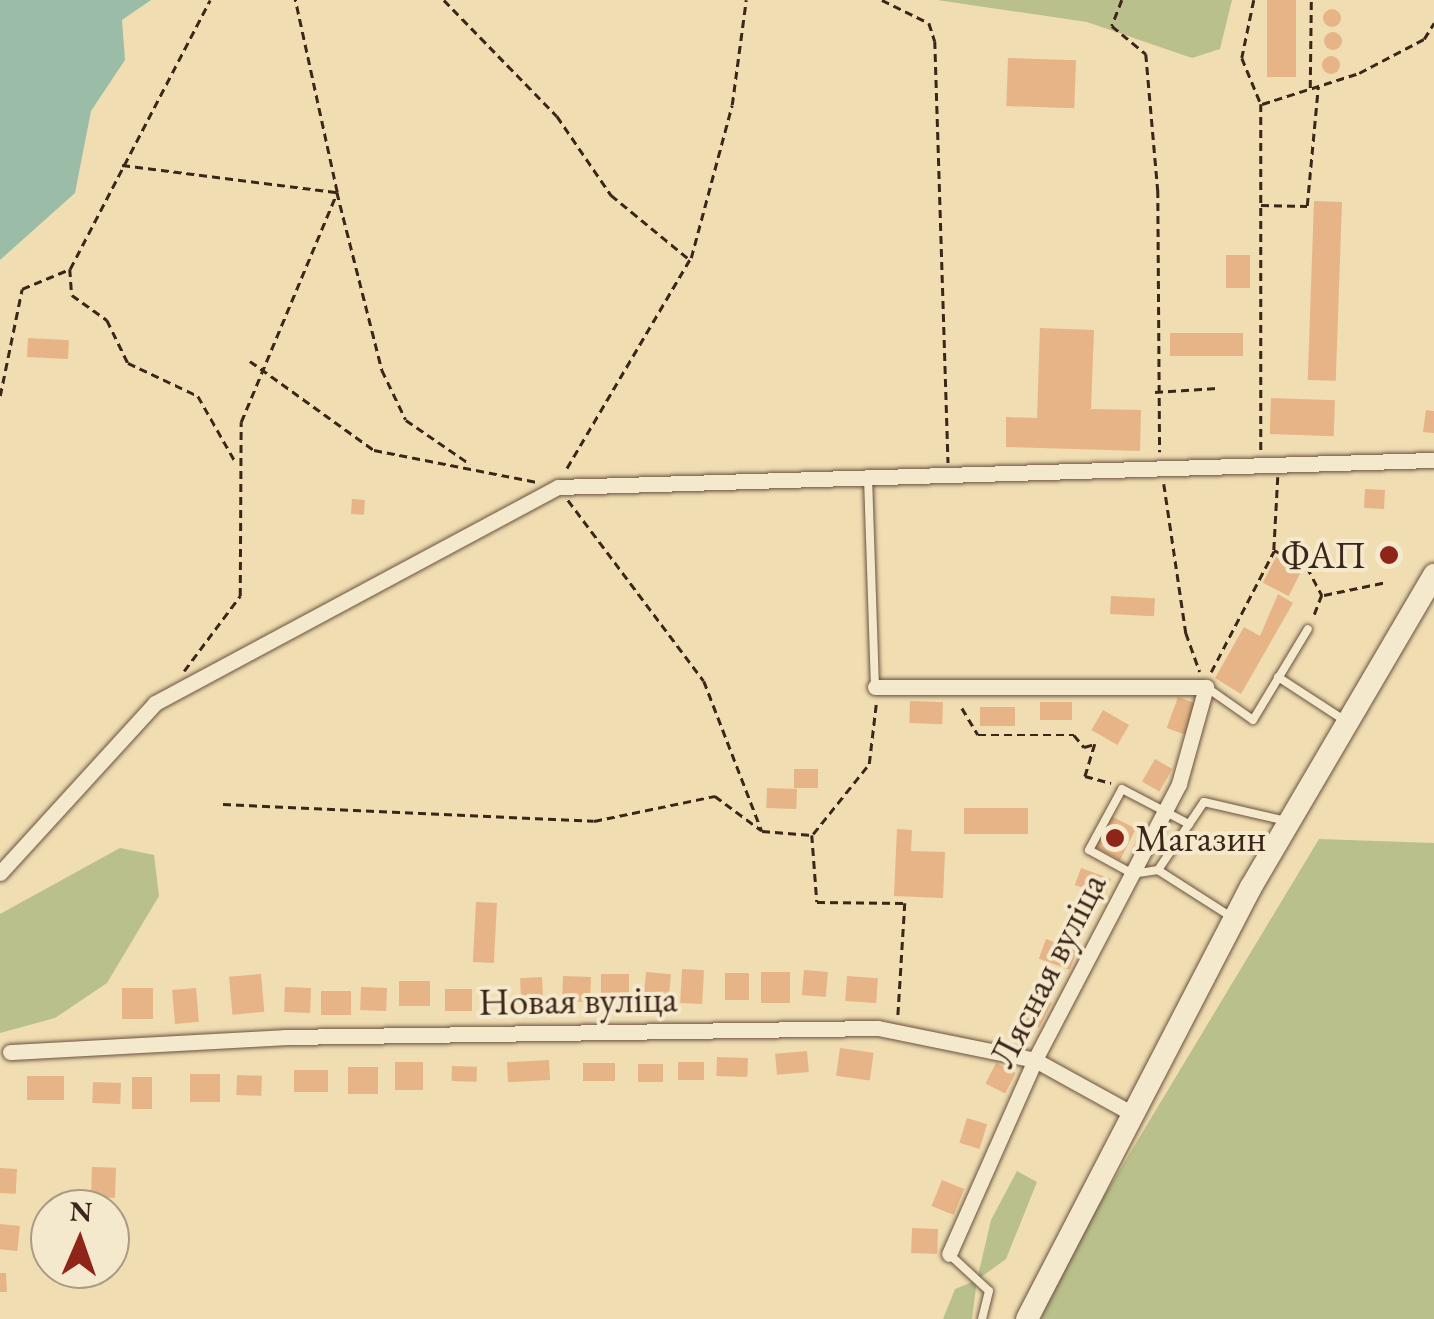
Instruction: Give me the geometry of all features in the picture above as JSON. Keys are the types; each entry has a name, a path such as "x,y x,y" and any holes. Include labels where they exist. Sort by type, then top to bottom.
{"main road":[{"path":"1027,1319 1235,919 1434,576"}],"street":[{"path":"0,873 162,700 558,487 868,470 1434,460"},
{"path":"876,687 1206,688"},
{"name":"Лясная вуліца","path":"949,1254 1034,1060 1165,812 1206,688"},
{"name":"Новая вуліца","path":"10,1052 285,1036 897,1034 1034,1060 1131,1113"}],"lane":[{"path":"868,470 876,687"},
{"path":"1206,688 1253,720 1308,628"},
{"path":"1278,676 1348,723"},
{"path":"1189,824 1122,789 1089,850 1133,874 1158,870 1235,919"},
{"path":"1158,870 1204,802 1290,822"},
{"path":"949,1254 989,1291 982,1319"}],"path":[{"path":"210,0 70,268 72,295 107,320 128,363 198,396 235,462"},
{"path":"295,0 337,192 382,370 406,420 471,465"},
{"path":"444,0 557,116 610,195 690,260"},
{"path":"558,487 586,424 631,372 690,260 732,105 746,0"},
{"path":"882,0 929,23 935,41 948,469"},
{"path":"1122,0 1112,26 1146,54 1156,171 1154,392 1161,466 1186,633 1206,688"},
{"path":"1206,688 1220,638 1274,550 1261,104 1242,58 1254,0"},
{"path":"1310,88 1311,0"},
{"path":"1261,104 1318,86 1424,40 1434,24"},
{"path":"1261,205 1307,206 1318,86"},
{"path":"122,165 337,192"},
{"path":"162,700 240,596 235,462 241,422 337,192"},
{"path":"0,396 22,290 70,268"},
{"path":"250,361 374,450 471,465 558,487 704,681 762,832"},
{"path":"1154,392 1216,388"},
{"path":"1274,550 1307,567 1322,596"},
{"path":"1322,596 1387,582"},
{"path":"1308,628 1322,596"},
{"path":"876,687 869,764 812,835 817,902 905,903 897,1034"},
{"path":"962,708 978,735 1074,735 1084,747 1095,744 1086,776 1122,789"},
{"path":"223,804 594,821 715,796 762,832 812,835"}],"shaded area":[{"path":"0,0 151,0 122,20 125,60 91,111 75,193 0,260"},
{"path":"937,0 1232,0 1220,49 1192,58 1087,22"},
{"path":"1319,839 1434,843 1434,1319 1041,1319 1056,1276"},
{"path":"120,848 154,855 159,896 107,983 55,1018 0,1033 0,914"},
{"path":"1017,1171 1037,1182 1006,1259 977,1280 991,1220"},
{"path":"977,1280 972,1319 943,1319 955,1289"}],"building":[{"path":"1267,0 1296,0 1296,77 1267,77"},
{"path":"1332,9 1339,11 1339,25 1332,27 1325,25 1323,18 1325,11"},
{"path":"1333,32 1340,34 1340,48 1333,50 1326,48 1324,41 1326,34"},
{"path":"1331,56 1338,58 1338,72 1331,74 1324,72 1322,65 1324,58"},
{"path":"1008,58 1076,60 1074,108 1006,106"},
{"path":"1314,201 1342,202 1336,381 1308,380"},
{"path":"1226,255 1250,255 1250,288 1226,288"},
{"path":"1040,328 1094,330 1091,409 1141,410 1140,451 1006,447 1006,417 1037,418"},
{"path":"1170,333 1243,333 1243,356 1170,356"},
{"path":"28,338 69,340 68,359 27,357"},
{"path":"1271,398 1335,400 1334,436 1270,434"},
{"path":"1426,410 1434,411 1434,433 1423,432"},
{"path":"1365,489 1385,490 1384,509 1364,508"},
{"path":"352,499 365,500 364,515 351,514"},
{"path":"1276,557 1302,570 1289,596 1263,583"},
{"path":"1278,594 1293,603 1241,694 1215,678 1244,627 1260,636"},
{"path":"1111,596 1155,598 1154,616 1110,614"},
{"path":"1178,697 1197,704 1186,735 1167,728"},
{"path":"910,701 943,702 942,724 909,723"},
{"path":"1040,702 1072,702 1072,720 1040,720"},
{"path":"980,707 1015,707 1015,726 980,726"},
{"path":"1103,710 1129,725 1117,745 1092,730"},
{"path":"1155,759 1172,769 1159,792 1142,782"},
{"path":"794,769 818,769 818,788 794,788"},
{"path":"767,788 797,789 796,809 766,808"},
{"path":"964,808 1028,808 1028,834 964,834"},
{"name":"Магазин","path":"1111,816 1136,829 1120,860 1095,847"},
{"path":"897,829 912,830 911,851 945,852 943,898 894,896"},
{"path":"1081,868 1111,879 1105,896 1075,885"},
{"path":"476,902 497,903 494,963 473,962"},
{"path":"1046,939 1077,950 1070,970 1039,959"},
{"path":"682,969 704,970 702,1004 680,1003"},
{"path":"804,970 828,972 826,997 802,995"},
{"path":"646,972 671,974 669,998 644,996"},
{"path":"761,972 790,972 790,1003 761,1003"},
{"path":"725,973 749,973 749,1000 725,1000"},
{"path":"261,974 264,1012 232,1015 229,977"},
{"path":"601,974 629,974 629,1000 601,1000"},
{"path":"563,976 591,977 590,1002 562,1001"},
{"path":"847,976 878,978 876,1003 845,1001"},
{"path":"542,977 543,998 521,999 520,978"},
{"path":"399,981 430,981 430,1006 399,1006"},
{"path":"285,987 311,988 310,1013 284,1012"},
{"path":"361,987 387,988 386,1011 360,1010"},
{"path":"122,988 153,988 153,1019 122,1019"},
{"path":"196,988 199,1022 175,1024 172,990"},
{"path":"445,989 472,989 472,1011 445,1011"},
{"path":"321,991 351,991 351,1015 321,1015"},
{"path":"1034,994 1052,1003 1039,1028 1021,1019"},
{"path":"840,1048 874,1053 870,1080 836,1076"},
{"path":"807,1051 809,1072 777,1075 775,1054"},
{"path":"717,1057 748,1058 747,1077 716,1076"},
{"path":"549,1060 550,1080 508,1082 507,1062"},
{"path":"395,1062 423,1062 423,1090 395,1090"},
{"path":"678,1062 704,1062 704,1080 678,1080"},
{"path":"583,1063 615,1063 615,1081 583,1081"},
{"path":"996,1063 1016,1073 1005,1093 986,1083"},
{"path":"638,1064 663,1064 663,1082 638,1082"},
{"path":"452,1066 477,1067 476,1082 451,1081"},
{"path":"348,1067 378,1067 378,1094 348,1094"},
{"path":"294,1070 328,1070 328,1092 294,1092"},
{"path":"190,1074 220,1074 220,1102 190,1102"},
{"path":"237,1075 262,1076 261,1096 236,1095"},
{"path":"27,1076 64,1076 64,1100 27,1100"},
{"path":"132,1077 152,1077 152,1109 132,1109"},
{"path":"93,1082 121,1083 120,1104 92,1103"},
{"path":"967,1118 987,1124 979,1149 959,1143"},
{"path":"92,1167 116,1168 115,1189 91,1189"},
{"path":"0,1168 17,1169 16,1194 0,1193"},
{"path":"942,1180 964,1189 954,1215 932,1206"},
{"path":"0,1224 20,1226 17,1251 0,1249"},
{"path":"912,1228 938,1229 937,1254 911,1253"},
{"path":"0,1273 6,1273 7,1292 0,1292"}],"place":[{"name":"ФАП","path":"1389,555"},
{"name":"Магазин","path":"1115,838"}]}
